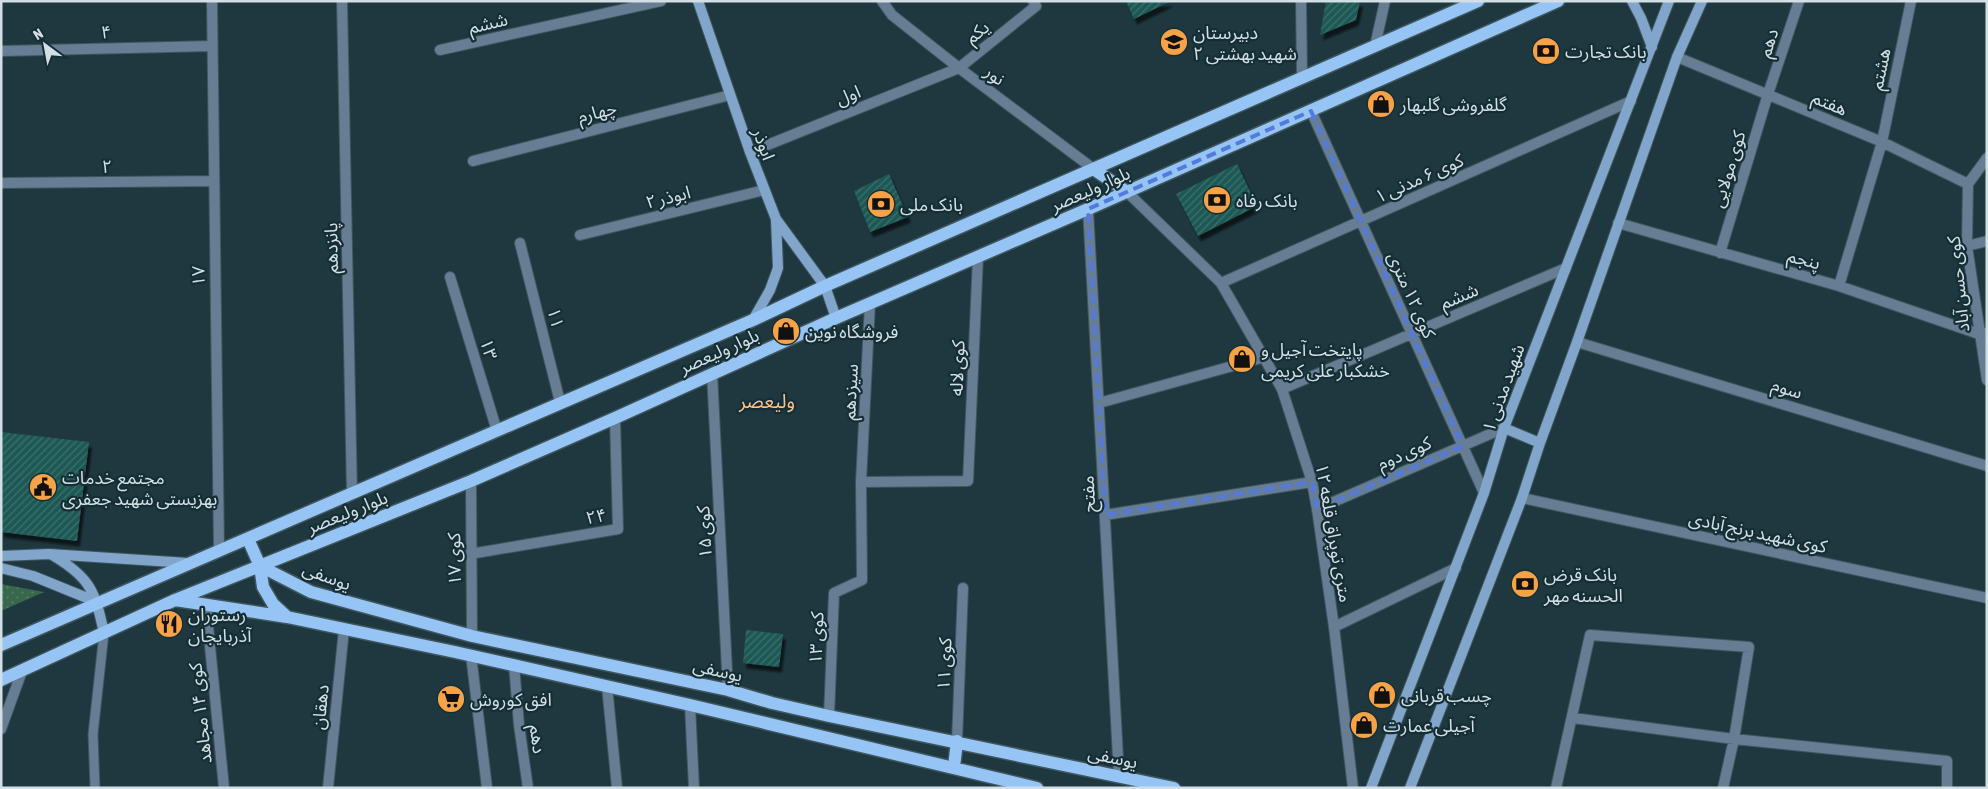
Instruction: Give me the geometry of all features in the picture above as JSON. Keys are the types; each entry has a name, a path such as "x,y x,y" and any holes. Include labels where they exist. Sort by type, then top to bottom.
{"main road":[{"name":"ابوذر","path":"698,1 750,152 776,219 824,286 836,318"},
{"name":"بلوار ولیعصر","path":"1,645 753,320 824,286 1095,170 1302,77 1478,1"},
{"name":"بلوار ولیعصر","path":"1,680 175,600 471,481 836,318 1127,192 1558,1"},
{"path":"1632,1 1652,47"},
{"name":"شهید مدنی ۱","path":"1372,788 1484,493 1504,428 1669,1"},
{"path":"1410,788 1522,498 1676,57 1702,1"},
{"path":"1095,170 1127,192"},
{"path":"753,320 770,290 778,268 776,219"},
{"path":"1504,428 1540,443"},
{"path":"248,539 260,566 263,588 273,604 287,618"},
{"path":"1,556 49,554 188,563"},
{"path":"49,554 72,566 87,582 97,602 104,633"},
{"name":"یوسفی","path":"260,566 311,592 472,636 728,690 828,716 957,741 1174,788"},
{"path":"1,568 33,576 97,602"},
{"path":"175,600 287,618 514,665 690,704 1037,788"},
{"path":"954,767 957,741"}],"street":[{"name":"۱۷","path":"212,1 219,550"},
{"name":"پانزدهم","path":"342,1 352,494"},
{"name":"ششم","path":"440,50 661,1"},
{"name":"نور","path":"882,1 892,15 1095,170"},
{"name":"یکم","path":"959,68 1036,6 1033,1"},
{"path":"1301,1 1302,77"},
{"path":"1375,46 1386,1"},
{"name":"دهم","path":"1768,94 1799,1"},
{"name":"هشتم","path":"1839,286 1882,142 1911,1"},
{"name":"۴","path":"1,51 212,46"},
{"name":"هفتم","path":"1676,57 1882,142 1968,184"},
{"name":"اول","path":"750,152 959,68"},
{"name":"کوی مولایی","path":"1720,253 1768,94"},
{"name":"چهارم","path":"473,161 730,95"},
{"name":"کوی ۶ مدنی ۱","path":"1221,284 1631,101"},
{"name":"کوی ۱۲ متری","path":"1311,111 1484,493"},
{"path":"1968,184 1987,158"},
{"name":"۲","path":"1,182 213,181"},
{"name":"کوی حسن آباد","path":"1968,184 1967,246 1983,334 1987,380"},
{"name":"۲ ابوذر","path":"580,235 764,190"},
{"name":"۱۲ متری توپراق قلعه","path":"1127,192 1221,284 1282,389 1312,482 1318,509 1353,788"},
{"name":"مفتح","path":"1088,209 1119,776"},
{"name":"پنجم","path":"1618,223 1839,286 1983,334"},
{"path":"1967,246 1987,241"},
{"name":"۱۱","path":"520,243 560,402"},
{"name":"کوی لاله","path":"861,482 968,481 978,257"},
{"name":"ششم","path":"1282,389 1566,268"},
{"name":"۱۳","path":"450,277 497,431"},
{"name":"سیزدهم","path":"862,580 861,482 870,303"},
{"name":"سوم","path":"1577,342 1987,466"},
{"path":"1099,403 1265,357"},
{"name":"کوی ۱۵","path":"712,373 728,690"},
{"name":"۲۴","path":"470,554 618,529 615,418"},
{"name":"کوی دوم","path":"1318,509 1504,428"},
{"name":"کوی ۱۷","path":"471,481 472,636"},
{"path":"1105,515 1312,482"},
{"name":"کوی شهید برنج آبادی","path":"1522,498 1987,598"},
{"path":"1334,627 1456,568"},
{"name":"کوی ۱۳","path":"828,716 834,593 862,580"},
{"name":"کوی ۱۱","path":"957,741 963,588"},
{"name":"کوی ۱۴ مجاهد","path":"206,606 224,788"},
{"name":"دهقان","path":"328,788 344,629"},
{"path":"1556,788 1590,635 1749,647 1734,739 1723,788"},
{"path":"471,656 487,788"},
{"name":"دهم","path":"514,665 528,788"},
{"path":"1,729 22,671"},
{"path":"607,686 617,788"},
{"path":"690,704 694,788"},
{"path":"1573,718 1734,739 1947,761 1947,788"}],"lane":[{"path":"95,788 93,734 104,633"}],"highlighted area":[{"path":"1311,111 1463,446 1317,509 1312,482 1105,515 1088,209"}],"green space":[{"path":"1,584 44,592 1,611"}],"building":[{"name":"دبیرستان شهید بهشتی ۲","path":"1126,1 1171,1 1134,19"},
{"path":"1326,1 1360,1 1356,20 1320,35"},
{"name":"بانک رفاه","path":"1237,164 1257,206 1198,236 1176,194"},
{"name":"بانک ملی","path":"889,174 908,217 870,232 854,191"},
{"name":"مجتمع خدمات بهزیستی شهید جعفری","path":"1,432 89,442 77,541 1,532"},
{"path":"746,630 783,634 779,667 743,663"}],"place":[{"name":"دبیرستان شهید بهشتی ۲","path":"1174,42"},
{"name":"بانک تجارت","path":"1546,51"},
{"name":"گلفروشی گلبهار","path":"1381,104"},
{"name":"بانک رفاه","path":"1217,200"},
{"name":"بانک ملی","path":"881,204"},
{"name":"فروشگاه نوین","path":"786,331"},
{"name":"پایتخت آجیل و خشکبار علی کریمی","path":"1242,359"},
{"name":"مجتمع خدمات بهزیستی شهید جعفری","path":"43,487"},
{"name":"بانک قرض الحسنه مهر","path":"1525,584"},
{"name":"رستوران آذربایجان","path":"169,624"},
{"name":"چسب قربانی","path":"1382,695"},
{"name":"افق کوروش","path":"451,699"},
{"name":"آجیلی عمارت","path":"1364,725"}],"district":[{"name":"ولیعصر","path":"767,401"}]}
